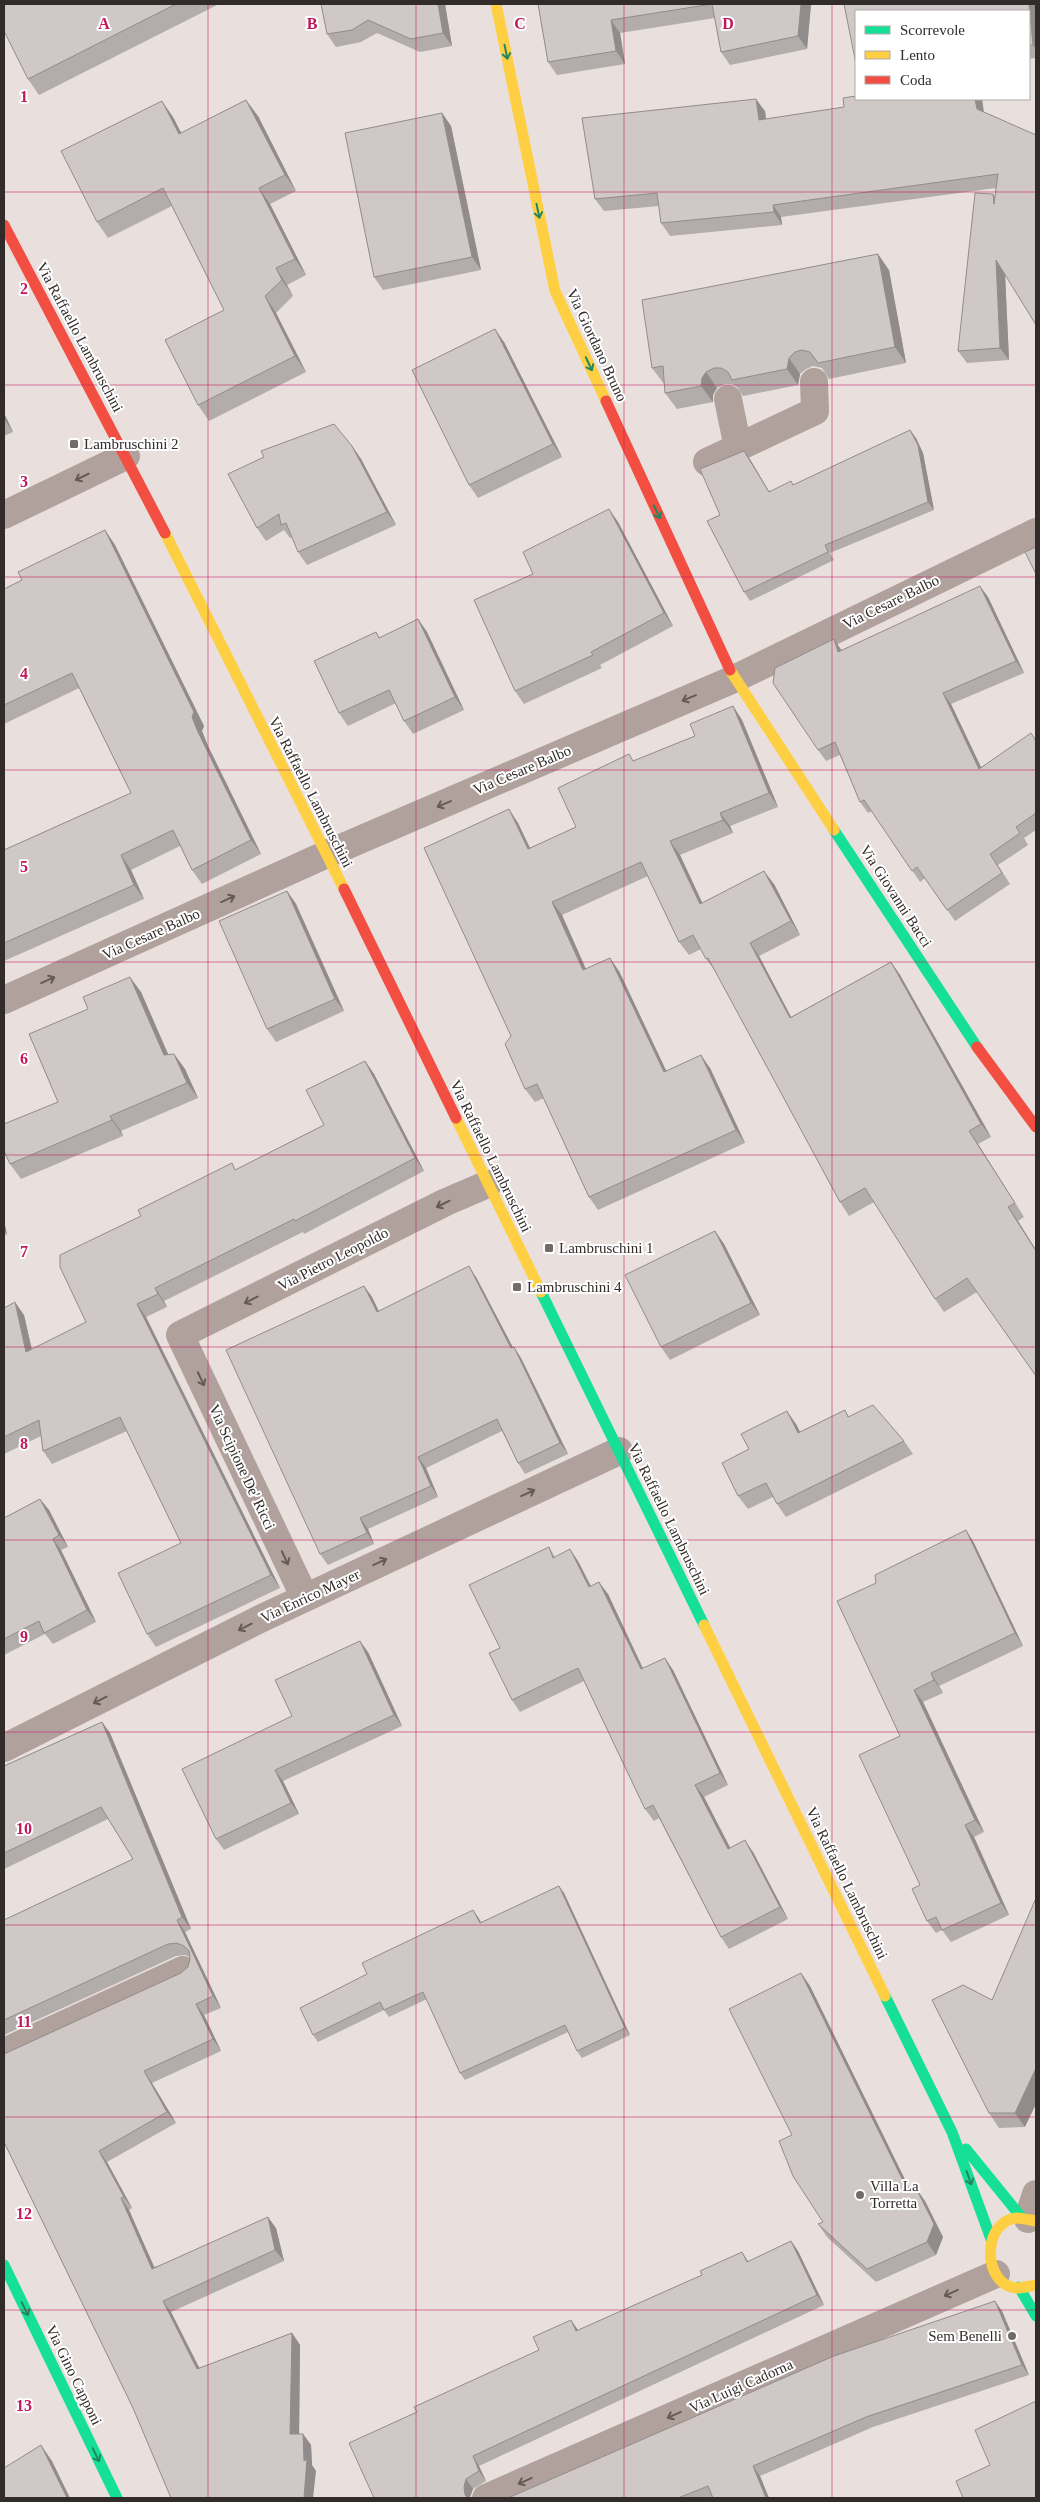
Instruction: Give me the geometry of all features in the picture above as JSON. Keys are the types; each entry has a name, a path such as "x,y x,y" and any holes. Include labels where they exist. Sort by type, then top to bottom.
{"main road":[{"name":"Via Giordano Bruno","path":"496,4 555,291 734,679"},
{"name":"Via Raffaello Lambruschini","path":"4,225 126,456 326,854 952,2132"},
{"name":"Via Giovanni Bacci","path":"734,679 976,1045 1036,1127"},
{"path":"952,2132 1031,2213 1004,2224 991,2239"},
{"path":"952,2132 991,2239 989,2257 1036,2316"},
{"name":"Via Gino Capponi","path":"4,2265 117,2498"},
{"path":"1007,2281 1036,2284"}],"street":[{"path":"706,462 815,411 814,382"},
{"path":"728,399 738,448"},
{"path":"4,515 126,456"},
{"name":"Via Cesare Balbo","path":"4,1000 326,854 734,679 1036,532"},
{"name":"Via Pietro Leopoldo","path":"180,1335 446,1202 488,1184"},
{"name":"Via Scipione De' Ricci","path":"180,1335 305,1598"},
{"name":"Via Enrico Mayer","path":"4,1748 305,1598 618,1451"},
{"path":"4,2052 183,1970"},
{"name":"Via Luigi Cadorna","path":"486,2498 1007,2281"}],"building":[{"path":"4,4 176,4 28,79 4,31"},
{"path":"321,4 438,4 443,33 411,39 368,20 352,30 327,34"},
{"path":"538,4 712,4 611,20 616,51 548,62"},
{"path":"712,4 801,4 798,36 721,52"},
{"path":"844,4 1029,4 1030,10 855,10 855,59"},
{"path":"1030,14 1033,45 1030,45"},
{"path":"855,96 855,100 975,100 977,109 1036,135 1036,325 996,260 1000,348 958,351 975,193 993,194 994,204 998,174 773,205 774,212 661,223 657,193 595,199 582,118 756,99 759,120 844,107 843,98"},
{"path":"246,100 285,175 259,188 295,259 276,268 282,280 265,296 295,356 198,405 165,340 224,310 163,188 97,222 61,151 162,101 179,134"},
{"path":"442,113 472,257 374,277 345,133"},
{"path":"878,254 895,347 818,363 810,352 802,350 795,352 789,358 787,369 732,380 728,372 721,368 714,368 706,372 702,378 701,386 665,393 663,366 652,368 642,300"},
{"path":"495,329 553,444 469,485 412,370"},
{"path":"334,424 352,446 387,512 298,552 286,523 281,525 279,514 257,528 228,474 264,457 261,451"},
{"path":"910,430 918,445 928,502 825,545 828,552 744,592 707,521 720,515 700,469 744,451 769,492 791,481 793,485"},
{"path":"609,509 664,613 591,652 593,655 515,691 474,600 533,574 523,552"},
{"path":"105,530 194,712 192,717 198,732 251,840 192,870 173,830 121,855 134,885 4,943 4,850 131,793 72,673 4,705 4,589 22,580 18,572"},
{"path":"1036,547 1036,574 1025,552"},
{"path":"980,586 1016,661 943,693 979,769 1031,733 1036,741 1036,813 1016,827 1020,833 990,854 1002,873 947,910 917,867 912,871 864,800 860,802 835,742 818,750 773,683 775,668 834,639 838,652"},
{"path":"418,619 455,697 404,721 389,690 339,713 314,661 376,632 379,638"},
{"path":"733,706 769,793 720,813 723,820 670,841 700,904 764,871 791,921 750,943 790,1018 891,962 981,1124 969,1131 1015,1203 1008,1207 1036,1251 1036,1376 967,1278 935,1299 865,1188 840,1202 708,958 706,959 693,935 679,942 641,862 552,902 583,970 610,958 664,1072 701,1055 736,1130 589,1197 537,1084 525,1089 505,1044 511,1036 424,848 509,809 528,849 576,827 558,788 629,754 633,761 695,736 690,724"},
{"path":"287,891 335,999 267,1029 219,921"},
{"path":"130,977 164,1055 174,1054 187,1083 110,1116 112,1120 10,1164 4,1151 4,1124 58,1102 29,1034 88,1009 83,997"},
{"path":"365,1061 415,1158 295,1221 294,1219 155,1288 158,1294 137,1304 271,1575 147,1634 118,1573 181,1543 120,1417 43,1451 39,1420 4,1437 4,1308 15,1302 26,1352 86,1322 60,1267 60,1255 141,1216 138,1210 232,1163 235,1170 324,1125 306,1090"},
{"path":"715,1231 751,1303 661,1347 625,1275"},
{"path":"469,1266 511,1348 514,1347 560,1443 518,1463 497,1419 418,1457 431,1486 360,1518 367,1533 320,1554 226,1350 364,1286 377,1312"},
{"path":"873,1405 904,1441 777,1504 766,1483 738,1496 722,1463 749,1449 741,1434 787,1411 798,1433 845,1410 848,1417"},
{"path":"40,1499 59,1535 53,1539 87,1610 44,1633 39,1621 4,1639 4,1518"},
{"path":"966,1530 1015,1633 931,1673 934,1680 914,1690 975,1820 965,1825 1001,1903 942,1930 936,1917 927,1921 912,1889 920,1885 859,1755 900,1736 837,1601 876,1583 875,1575"},
{"path":"549,1547 553,1558 570,1549 589,1587 599,1582 641,1669 665,1658 720,1773 695,1785 728,1849 745,1840 780,1907 721,1937 653,1805 645,1809 578,1668 512,1700 489,1653 500,1648 469,1585"},
{"path":"360,1641 394,1715 275,1770 291,1803 216,1839 182,1769 292,1716 275,1680"},
{"path":"102,1722 182,1917 177,1920 213,1996 196,2004 213,2039 144,2071 167,2112 99,2151 124,2197 121,2198 152,2269 268,2217 275,2250 163,2301 197,2369 292,2333 290,2434 303,2434 304,2461 307,2459 304,2498 171,2498 133,2408 4,2142 4,2054 181,1973 188,1967 190,1959 189,1951 184,1946 177,1943 168,1944 4,2020 4,1920 133,1859 101,1807 4,1853 4,1766"},
{"path":"559,1886 625,2028 577,2051 565,2025 460,2073 423,1992 384,2010 380,2002 313,2035 300,2008 367,1974 362,1963 473,1910 480,1923"},
{"path":"1036,1898 1036,2068 1015,2113 989,2113 932,2000 963,1985 992,2000"},
{"path":"801,1973 909,2193 916,2188 934,2224 927,2242 867,2269 818,2224 823,2222 793,2176 779,2141 792,2135 729,2009"},
{"path":"791,2241 817,2295 473,2456 479,2471 466,2479 464,2487 465,2495 468,2498 374,2498 349,2443 417,2412 414,2407 539,2350 533,2337 571,2320 576,2331 702,2275 700,2271 742,2252 747,2262"},
{"path":"995,2301 1022,2365 866,2417 753,2466 766,2498 713,2498 708,2486 678,2498 508,2498 834,2356"},
{"path":"1036,2401 1036,2498 963,2498 956,2481 990,2465 975,2430"},
{"path":"41,2445 67,2498 4,2498 4,2468"}],"traffic: fast":[{"path":"834,830 977,1047"},
{"path":"541,1292 704,1625"},
{"path":"885,1996 952,2132 991,2239"},
{"path":"966,2149 1022,2218"},
{"path":"4,2265 117,2498"},
{"path":"1019,2287 1036,2316"}],"traffic: slow":[{"path":"496,4 555,291 606,401"},
{"path":"165,533 344,889"},
{"path":"730,670 834,830"},
{"path":"456,1118 541,1292"},
{"path":"704,1625 885,1996"},
{"path":"1036,2221 1016,2218 1005,2222 997,2230 992,2241 991,2253 992,2265 997,2276 1005,2284 1016,2288 1036,2285"}],"traffic: jam":[{"path":"4,225 165,533"},
{"path":"606,401 730,670"},
{"path":"344,889 456,1118"},
{"path":"977,1047 1036,1127"}],"place":[{"name":"Lambruschini 2","path":"74,444"},
{"name":"Lambruschini 1","path":"549,1248"},
{"name":"Lambruschini 4","path":"517,1287"},
{"name":"Villa La Torretta","path":"860,2195"},
{"name":"Sem Benelli","path":"1012,2336"}]}
